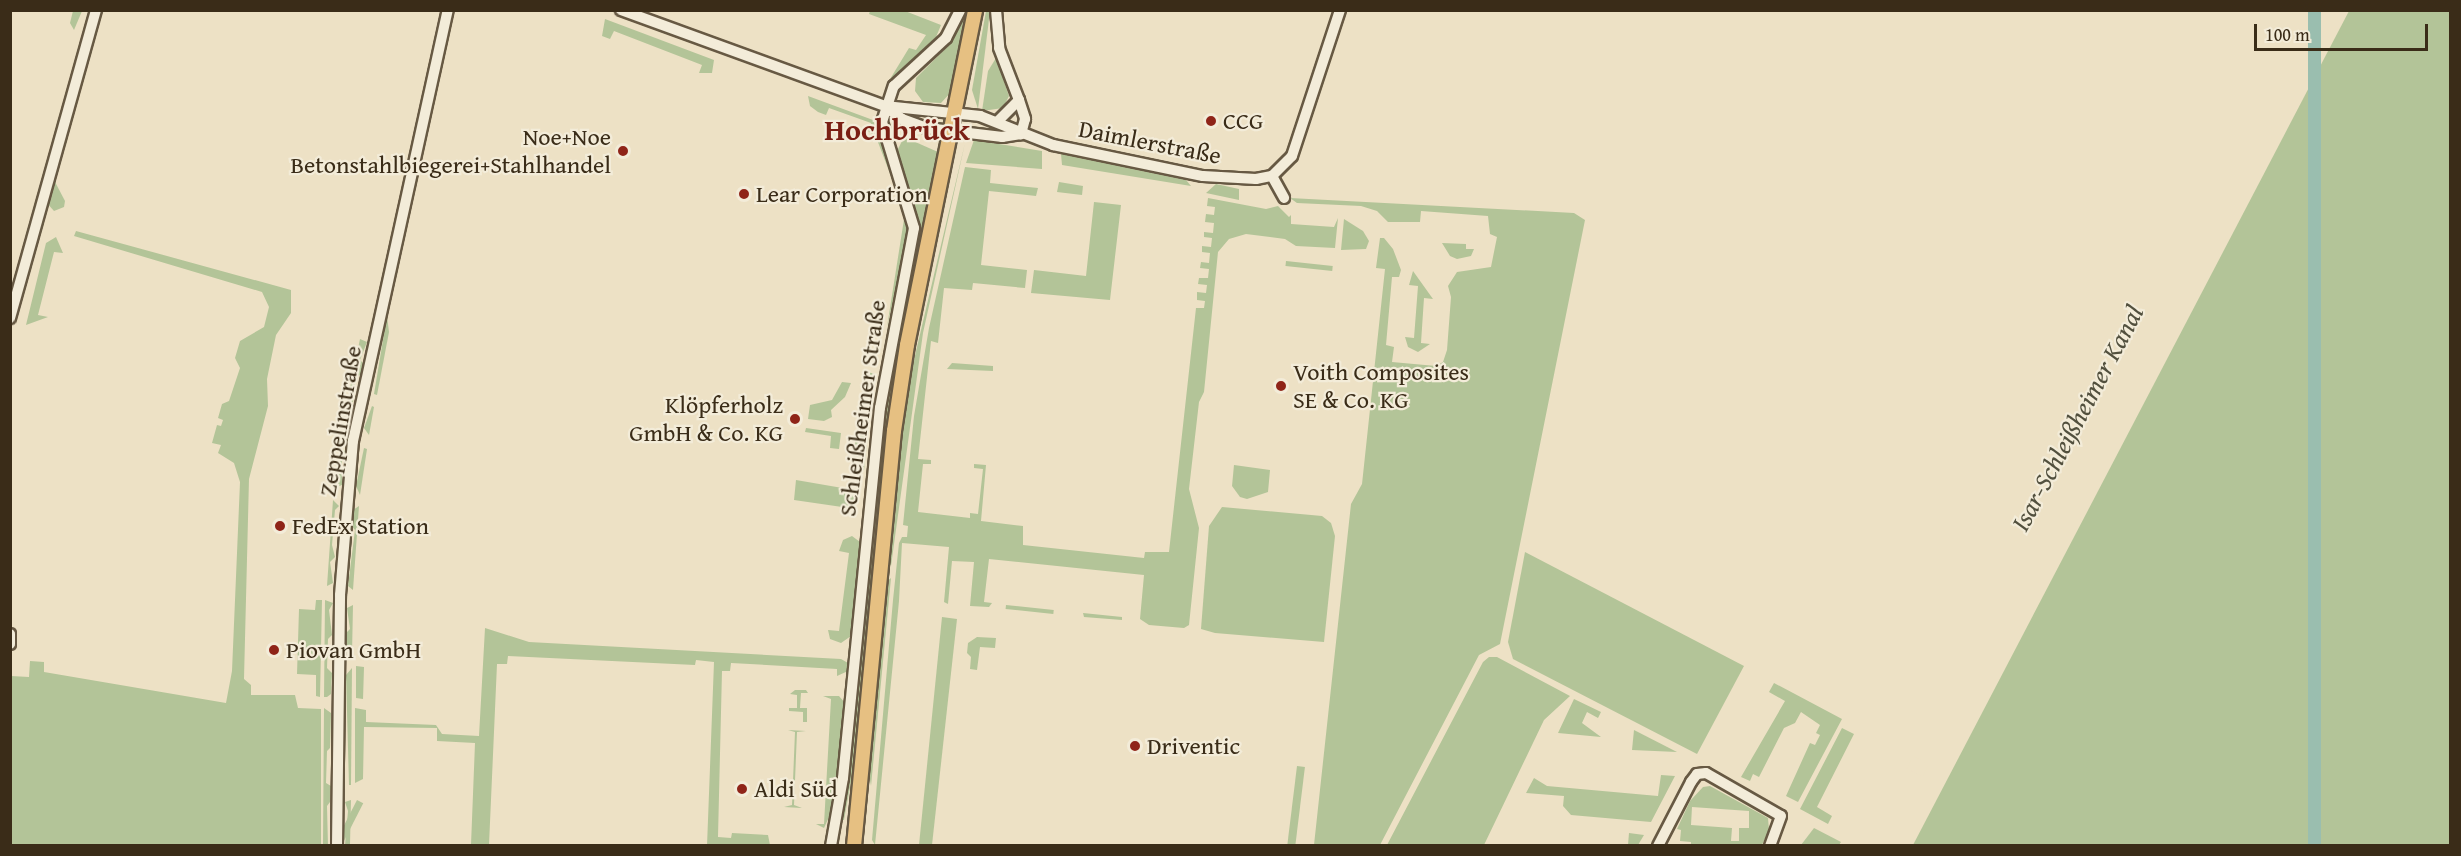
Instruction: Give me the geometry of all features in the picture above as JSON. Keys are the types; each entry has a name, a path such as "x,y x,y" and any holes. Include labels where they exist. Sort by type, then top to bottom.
{"main road":[{"name":"Schleißheimer Straße","path":"854,846 894,431 908,345 975,10"}],"street":[{"path":"10,318 96,10"},
{"name":"Zeppelinstraße","path":"337,846 340,595 353,441 448,10"},
{"path":"621,10 885,106"},
{"name":"Schleißheimer Straße","path":"831,846 843,778 879,418 914,228 881,125 885,106 894,86 946,38 960,10"},
{"path":"996,10 999,48 1025,119 1021,134"},
{"path":"1284,198 1272,176 1292,156 1340,10"},
{"path":"998,121 1018,98"},
{"name":"Daimlerstraße","path":"885,106 998,121 1021,134 1045,143 1203,176 1272,176"},
{"name":"Daimlerstraße","path":"885,106 910,124 952,132 1021,134"},
{"path":"10,634 10,644"},
{"path":"1658,846 1697,774 1706,773 1780,816 1779,829 1770,846"}],"shaded area":[{"path":"73,11 82,11 74,30 70,23"},
{"path":"870,11 905,11 941,25 936,37 887,84 909,48 916,50 926,35 869,14"},
{"path":"965,11 952,91 941,103 923,102 915,91 916,78 952,42"},
{"path":"986,11 990,11 978,109 972,90"},
{"path":"2308,11 2321,11 2321,846 2308,846"},
{"path":"2349,11 2450,11 2450,845 1913,845"},
{"path":"605,19 714,60 712,73 699,73 702,65 614,31 610,39 602,36"},
{"path":"996,58 1009,96 1003,108 982,111 988,71"},
{"path":"808,96 873,120 907,216 908,234 887,327 905,213 876,137 868,131 871,123 829,108 826,115 818,112 810,106"},
{"path":"904,137 938,152 937,163 922,227 892,399 854,765 844,820 840,820 849,774 885,399 919,231 896,153"},
{"path":"974,140 1042,151 1042,169 966,163"},
{"path":"965,143 923,333 891,566 887,558 909,381"},
{"path":"1061,154 1186,180 1191,186 1062,165"},
{"path":"965,167 991,170 990,183 1038,188 1036,196 989,191 981,265 1027,270 1025,288 973,283 972,290 944,288 938,343 931,341 918,459 931,460 931,464 923,464 918,512 970,518 970,513 978,514 983,469 974,468 974,464 986,465 981,521 1023,526 1023,545 1144,558 1145,552 1169,552 1196,308 1204,308 1205,301 1197,300 1197,292 1206,293 1207,285 1198,284 1199,278 1208,278 1209,269 1200,268 1201,262 1209,263 1210,253 1202,252 1202,246 1211,247 1212,238 1204,237 1204,232 1213,233 1214,223 1205,222 1206,214 1214,215 1215,207 1207,206 1208,198 1266,209 1278,206 1289,217 1291,215 1291,224 1334,227 1338,218 1335,248 1296,246 1285,239 1246,234 1229,239 1218,252 1204,392 1199,402 1189,489 1199,528 1189,625 1184,628 1149,625 1140,619 1144,575 989,559 984,602 992,603 989,607 970,606 974,562 952,561 948,604 944,602 949,547 902,543 899,601 875,845 872,840 893,600 899,543 902,537 907,537 908,526 903,525 914,416 929,328"},
{"path":"54,180 65,201 64,207 54,211 46,202"},
{"path":"1059,182 1083,186 1082,195 1057,192"},
{"path":"1216,184 1239,189 1239,200 1206,193"},
{"path":"1290,198 1574,213 1585,220 1500,644 1479,655 1380,845 1314,845 1351,504 1362,484 1385,269 1376,268 1380,238 1384,238 1393,249 1401,270 1399,277 1392,277 1386,345 1394,347 1392,362 1436,366 1443,362 1447,350 1451,297 1448,286 1457,272 1491,267 1497,237 1490,234 1488,216 1421,211 1420,222 1388,222 1377,211 1361,206 1297,203"},
{"path":"1094,202 1121,205 1110,300 1031,293 1034,270 1086,276"},
{"path":"1344,219 1363,231 1369,241 1366,249 1341,250"},
{"path":"76,231 291,290 291,313 276,335 267,379 268,406 249,479 244,679 251,685 251,695 295,695 298,708 321,709 321,845 11,845 11,676 29,677 30,661 44,662 44,672 226,703 232,671 240,482 234,463 218,453 221,445 212,443 217,425 221,426 223,420 218,418 222,404 229,401 240,368 235,358 240,341 264,327 269,307 262,292 74,236"},
{"path":"56,237 63,253 54,252 38,315 48,317 26,325 46,243"},
{"path":"1442,243 1466,244 1466,249 1474,249 1471,256 1457,259 1450,256"},
{"path":"1286,261 1333,266 1332,271 1285,266"},
{"path":"1413,271 1433,299 1424,298 1421,343 1430,344 1418,352 1408,347 1405,337 1414,338 1418,286 1409,285"},
{"path":"387,316 389,332 377,395 374,394"},
{"path":"360,339 367,342 360,360 363,363 361,375 356,376 353,402 347,403"},
{"path":"952,363 993,366 993,371 947,369"},
{"path":"864,371 875,374 864,470 856,473 852,465 856,435 864,436 871,381 863,380"},
{"path":"842,382 851,383 845,397 831,410 832,417 824,421 808,419 810,405 832,400"},
{"path":"372,406 374,407 369,435 364,428"},
{"path":"806,428 841,433 839,449 830,448 831,436 805,432"},
{"path":"340,447 346,452 342,458 342,485 334,488"},
{"path":"364,448 367,449 360,495 356,486"},
{"path":"1234,465 1270,470 1268,492 1247,499 1240,497 1232,486"},
{"path":"796,480 854,490 857,503 849,508 794,500"},
{"path":"333,500 339,506 335,510 332,545 335,557 330,562 333,583 327,586"},
{"path":"359,506 353,590 348,586 355,530 351,525 353,510"},
{"path":"1222,507 1322,516 1331,523 1335,536 1324,642 1215,633 1201,629 1209,526"},
{"path":"852,536 860,542 851,636 841,643 830,639 828,630 839,631 849,553 839,551 843,540"},
{"path":"1525,552 1744,666 1697,754 1513,659 1508,642"},
{"path":"891,578 871,786 868,766 885,583"},
{"path":"316,600 322,600 320,697 316,696 316,675 297,674 299,609 315,610"},
{"path":"325,600 333,603 329,610 332,635 328,639 327,668 332,673 331,694 327,697 324,697"},
{"path":"353,605 352,654 345,649 345,634 350,629 347,608"},
{"path":"1006,605 1054,610 1053,614 1006,609"},
{"path":"1083,613 1122,617 1122,620 1084,617"},
{"path":"942,617 957,619 932,845 919,845"},
{"path":"485,628 529,642 841,659 848,663 848,671 837,676 837,669 731,663 730,671 722,671 718,837 731,838 732,833 768,835 770,845 707,846 714,662 696,660 695,665 508,656 507,664 497,664 489,845 471,845 475,743 437,741 437,728 364,727 363,779 355,783 355,708 366,710 366,722 436,725 442,734 479,736"},
{"path":"977,637 996,638 995,648 980,647 977,670 970,669 971,657 967,653 968,643"},
{"path":"1489,657 1497,657 1570,696 1544,720 1484,845 1387,845 1483,662"},
{"path":"356,666 364,667 363,699 356,698"},
{"path":"352,668 351,785 349,785 346,675"},
{"path":"1774,683 1842,719 1798,802 1786,796 1810,743 1815,745 1820,735 1816,733 1820,725 1801,712 1795,723 1784,728 1759,777 1753,774 1750,781 1741,777 1785,701 1769,692"},
{"path":"795,690 806,690 808,693 801,693 800,708 807,708 807,722 803,722 803,712 789,711 789,708 797,708 797,695 790,694"},
{"path":"823,696 839,696 845,703 834,806 824,828 816,824 824,824 831,699"},
{"path":"1574,699 1601,712 1598,718 1587,712 1582,723 1601,737 1558,733"},
{"path":"324,708 331,713 326,783 331,786 330,802 327,806 328,846 323,845"},
{"path":"1842,728 1854,734 1817,807 1832,816 1828,824 1800,809"},
{"path":"788,730 806,731 797,732 794,805 802,808 784,807 792,805 795,732"},
{"path":"1634,730 1677,752 1632,750"},
{"path":"1297,766 1305,767 1295,845 1287,844"},
{"path":"1661,775 1675,776 1651,822 1571,815 1563,806 1564,796 1526,793 1534,778 1547,786 1658,796"},
{"path":"1710,786 1768,818 1769,830 1762,845 1691,845 1691,842 1680,841 1681,830 1677,829 1690,801 1703,787","holes":["1692,807 1749,811 1749,828 1739,828 1739,841 1731,841 1732,828 1691,825"]},
{"path":"351,800 350,845 345,845 348,811 345,802"},
{"path":"357,800 363,803 343,843 337,840"},
{"path":"1814,828 1841,842 1839,845 1801,845"},
{"path":"1629,833 1644,835 1638,845 1628,845"}],"pier":[{"path":"1913,756 1929,764 1923,777 1907,768"}],"place":[{"name":"CCG","path":"1211,121"},
{"name":"Noe+Noe Betonstahlbiegerei+Stahlhandel","path":"623,151"},
{"name":"Lear Corporation","path":"744,194"},
{"name":"Voith Composites SE & Co. KG","path":"1281,386"},
{"name":"Klöpferholz GmbH & Co. KG","path":"795,419"},
{"name":"FedEx Station","path":"280,526"},
{"name":"Piovan GmbH","path":"274,650"},
{"name":"Driventic","path":"1135,746"},
{"name":"Aldi Süd","path":"742,789"}],"district":[{"name":"Hochbrück","path":"897,129"}],"water label":[{"name":"Isar-Schleißheimer Kanal","path":"2077,418"}]}
